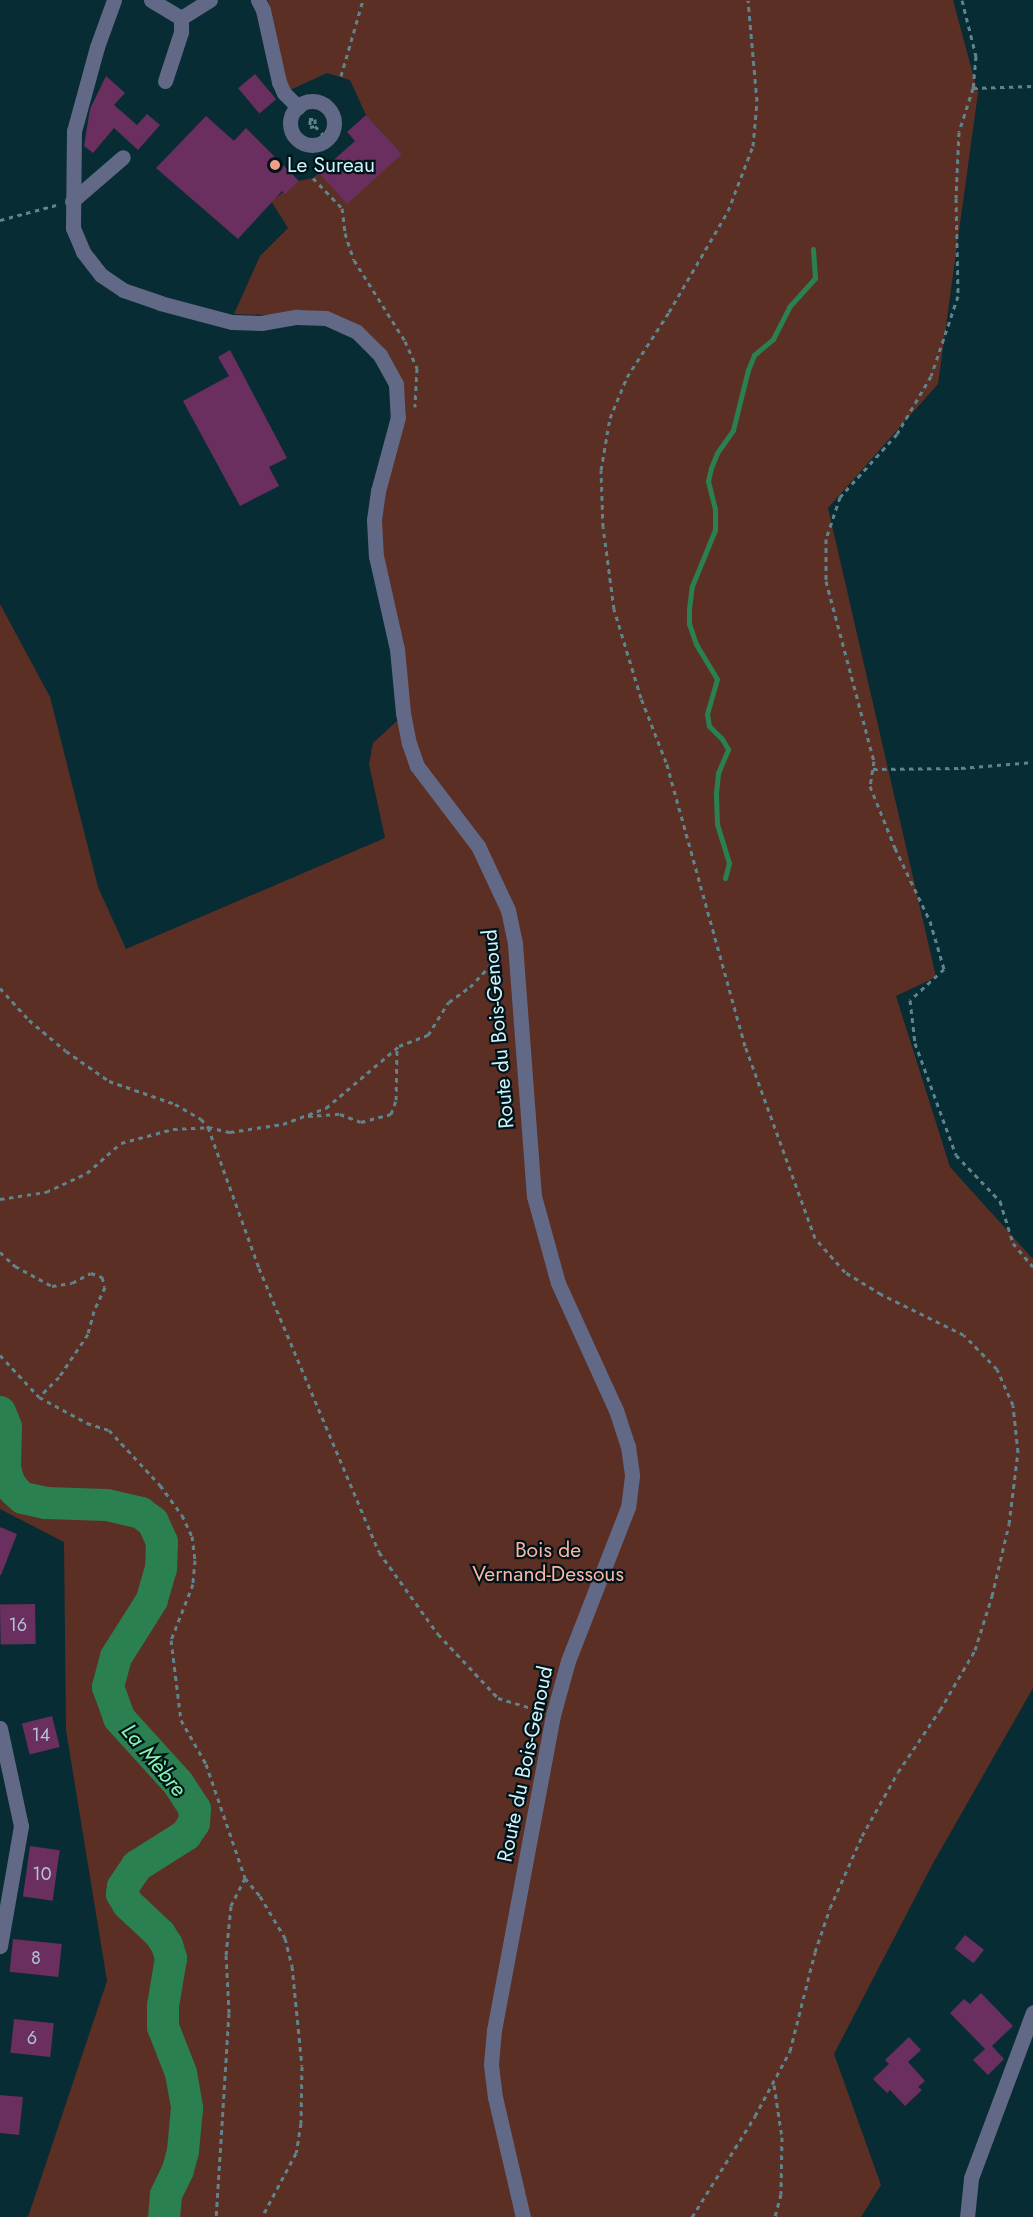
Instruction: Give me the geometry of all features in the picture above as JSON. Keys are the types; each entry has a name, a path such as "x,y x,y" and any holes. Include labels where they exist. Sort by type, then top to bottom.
{"street":[{"name":"Route du Bois-Genoud","path":"114,0 97,47 74,131 72,228 83,252 101,275 123,290 160,303 232,322 261,323 296,317 326,318 357,332 380,355 396,384 398,417 378,491 374,520 376,556 397,649 403,713 409,742 417,766 463,824 491,870 508,910 515,944 534,1196 558,1283 616,1410 628,1446 632,1476 628,1508 568,1661 553,1715 494,2030 491,2065 495,2097 523,2217"},
{"path":"151,0 181,18"},
{"path":"181,18 210,0"},
{"path":"258,0 263,10 279,82 284,93 298,106"},
{"path":"165,81 181,32 181,18"},
{"path":"311,100 323,104 331,111 334,120 328,140 315,146 303,145 292,135 290,119 298,106 311,100"},
{"path":"72,201 123,157"},
{"path":"0,1728 21,1826 1,1938"},
{"path":"967,2217 971,2178 1033,2015"}],"path":[{"path":"341,76 363,0"},
{"path":"692,2217 773,2084 790,2051 815,1952 830,1908 862,1836 898,1772 940,1710 975,1650 992,1596 1009,1524 1018,1452 1013,1405 997,1369 964,1335 882,1294 845,1272 815,1238 745,1046 666,762 641,698 614,609 603,527 601,470 610,418 627,377 669,312 728,211 753,146 757,101 748,0"},
{"path":"962,0 976,56 973,88 959,132 956,198 958,296 931,376 897,434 840,497 826,539 826,581 874,761 870,786 895,848 930,921 944,969 910,1000 915,1043 956,1155 1000,1201 1013,1243 1033,1267"},
{"path":"973,88 1033,86"},
{"path":"298,106 310,120 315,119 315,126 328,140"},
{"path":"314,178 342,208 345,233 354,260 405,341 417,368 417,398 413,417"},
{"path":"0,220 72,201"},
{"path":"873,769 961,768 1033,762"},
{"path":"0,1199 46,1192 77,1178 87,1173 121,1143 173,1129 208,1127 230,1132 283,1124 326,1108 397,1048 428,1035 449,1002 470,987 489,964 515,944"},
{"path":"0,988 36,1026 66,1051 109,1081 175,1104 201,1119 208,1127 259,1268 379,1552 438,1634 498,1698 553,1715"},
{"path":"302,1117 340,1114 361,1122 391,1114 396,1100 397,1048"},
{"path":"0,1252 15,1266 52,1286 72,1283 91,1273 102,1277 105,1287 94,1311 88,1334 59,1377 39,1397"},
{"path":"0,1355 39,1397 64,1413 110,1430 160,1485 192,1536 195,1560 193,1584 171,1640 181,1720 206,1764 245,1878 260,1896 285,1938 292,1966 302,2066 301,2123 296,2153 262,2217"},
{"path":"216,2217 229,2013 226,1955 231,1906 245,1878"},
{"path":"773,2084 782,2137 781,2194 775,2217"}],"green space":[{"name":"Bois de Vernand-Dessous","path":"268,0 953,0 978,93 938,384 828,508 936,977 896,996 950,1167 1033,1259 1033,1688 932,1865 834,2054 881,2185 861,2217 28,2217 107,1981 66,1730 64,1542 0,1509 0,604 50,697 98,887 126,949 385,838 369,764 373,743 410,709 404,648 383,555 381,520 385,493 404,417 361,327 269,315 234,314 260,256 288,228 271,201 299,181 313,178 319,173 402,154 366,115 350,80 327,73 290,90 285,80"}],"building":[{"path":"255,74 276,99 259,113 238,88"},
{"path":"106,76 125,93 114,105 137,125 147,114 160,125 138,150 114,128 93,153 84,146 90,109"},
{"path":"366,115 402,154 347,204 319,173 355,141 347,132"},
{"path":"206,116 234,141 246,128 299,181 285,194 282,191 238,239 156,168"},
{"path":"230,350 287,458 269,467 279,486 240,506 183,401 229,376 218,357"},
{"path":"0,1527 17,1534 1,1575 0,1575"},
{"path":"35,1604 36,1644 1,1645 0,1605"},
{"path":"52,1716 60,1747 30,1755 22,1723"},
{"path":"30,1846 60,1850 53,1901 23,1897"},
{"path":"965,1935 984,1950 973,1963 955,1948"},
{"path":"13,1939 62,1944 58,1977 10,1972"},
{"path":"981,1993 1013,2026 992,2046 1004,2059 988,2075 973,2060 985,2049 950,2013 964,1999 970,2004"},
{"path":"14,2019 54,2023 50,2057 10,2053"},
{"path":"909,2037 921,2050 908,2062 925,2081 918,2087 922,2090 905,2106 890,2090 887,2093 873,2079 889,2064 885,2060"},
{"path":"0,2095 23,2097 19,2135 0,2133"}],"waterway":[{"path":"725,878 729,863 717,824 716,793 718,773 728,749 709,726 707,714 717,679 696,644 689,624 692,586 715,530 715,509 708,481 711,468 717,453 733,430 754,355 773,339 789,307 815,278 813,249"},
{"name":"La Mèbre","path":"0,1412 6,1427 5,1467 8,1480 23,1498 46,1503 107,1505 141,1513 153,1522 162,1542 161,1568 152,1600 116,1657 108,1687 119,1718 178,1783 195,1809 194,1823 186,1835 137,1866 123,1887 122,1894 128,1904 160,1934 171,1958 163,2006 163,2027 181,2073 187,2108 183,2151 178,2170 166,2195 164,2217"}],"place":[{"name":"Le Sureau","path":"275,165"}]}
